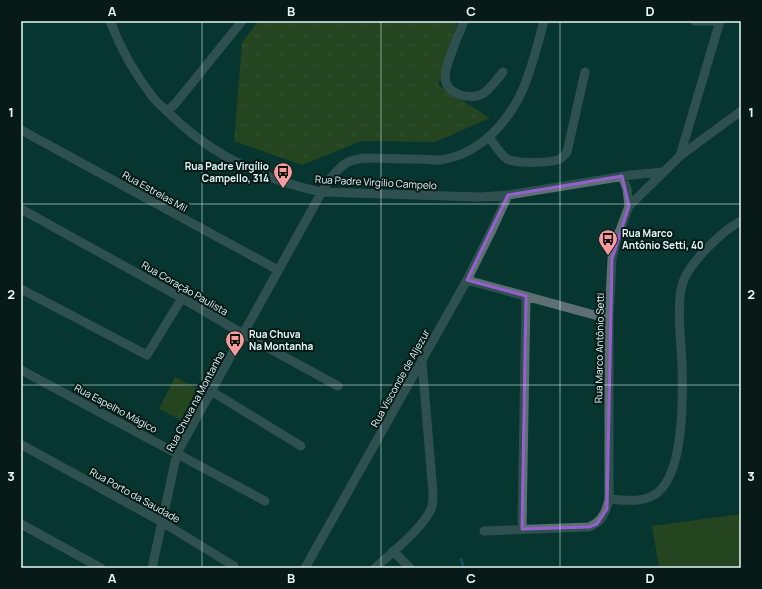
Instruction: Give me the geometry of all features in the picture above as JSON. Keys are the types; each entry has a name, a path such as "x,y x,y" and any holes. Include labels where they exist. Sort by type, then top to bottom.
{"street":[{"name":"Rua Padre Virgílio Campelo","path":"110,21 128,60 152,96 167,111 189,132 222,155 245,167 274,179 322,192 480,197 508,195 622,176 663,172"},
{"path":"167,111 175,104 242,21"},
{"path":"464,21 447,68 445,79 446,84 452,91 462,95 474,97 485,92 503,72"},
{"name":"Rua Chuva na Montanha","path":"152,568 177,453 322,192 337,171 346,163 364,158 440,160 467,153 489,137 513,110 520,97 531,68 544,21"},
{"path":"695,21 714,21"},
{"path":"680,156 720,21"},
{"path":"489,137 507,158 513,161 541,162 560,159 567,152 586,72"},
{"name":"Rua Marco Antônio Setti","path":"484,531 589,526 597,524 603,516 607,509 609,499 609,319 612,260 616,241 629,206 680,156 741,111"},
{"name":"Rua Estrelas Mil","path":"21,130 278,270"},
{"path":"622,176 628,189 629,206"},
{"name":"Rua Visconde de Aljezur","path":"305,568 467,280 508,195"},
{"name":"Rua Coração Paulista","path":"21,209 338,386"},
{"path":"609,499 633,500 654,495 662,488 670,475 678,450 681,418 682,365 680,300 683,283 689,269 704,252 727,230 741,221"},
{"path":"467,280 609,319"},
{"path":"21,289 147,355 182,298"},
{"path":"522,529 526,296"},
{"path":"375,568 419,526 428,516 432,505 433,493 422,362"},
{"name":"Rua Espelho Mágico","path":"21,370 265,501"},
{"path":"211,392 302,446"},
{"name":"Rua Porto da Saudade","path":"22,445 162,522 234,566"},
{"path":"21,524 101,568"},
{"path":"393,551 410,568"}],"highlighted area":[{"path":"622,176 629,206 612,259 607,509 597,524 589,527 522,529 526,296 467,280 508,195"}],"green space":[{"path":"258,21 458,21 438,85 490,118 435,142 362,141 302,165 234,141 242,43"},
{"path":"175,377 197,388 181,420 159,409"},
{"path":"741,514 741,568 659,568 652,526"}],"waterway":[{"path":"461,559 464,568"}],"place":[{"name":"Rua Padre Virgílio Campello, 314","path":"283,189"},
{"name":"Rua Marco Antônio Setti, 40","path":"608,256"},
{"name":"Rua Chuva Na Montanha","path":"235,357"}]}
